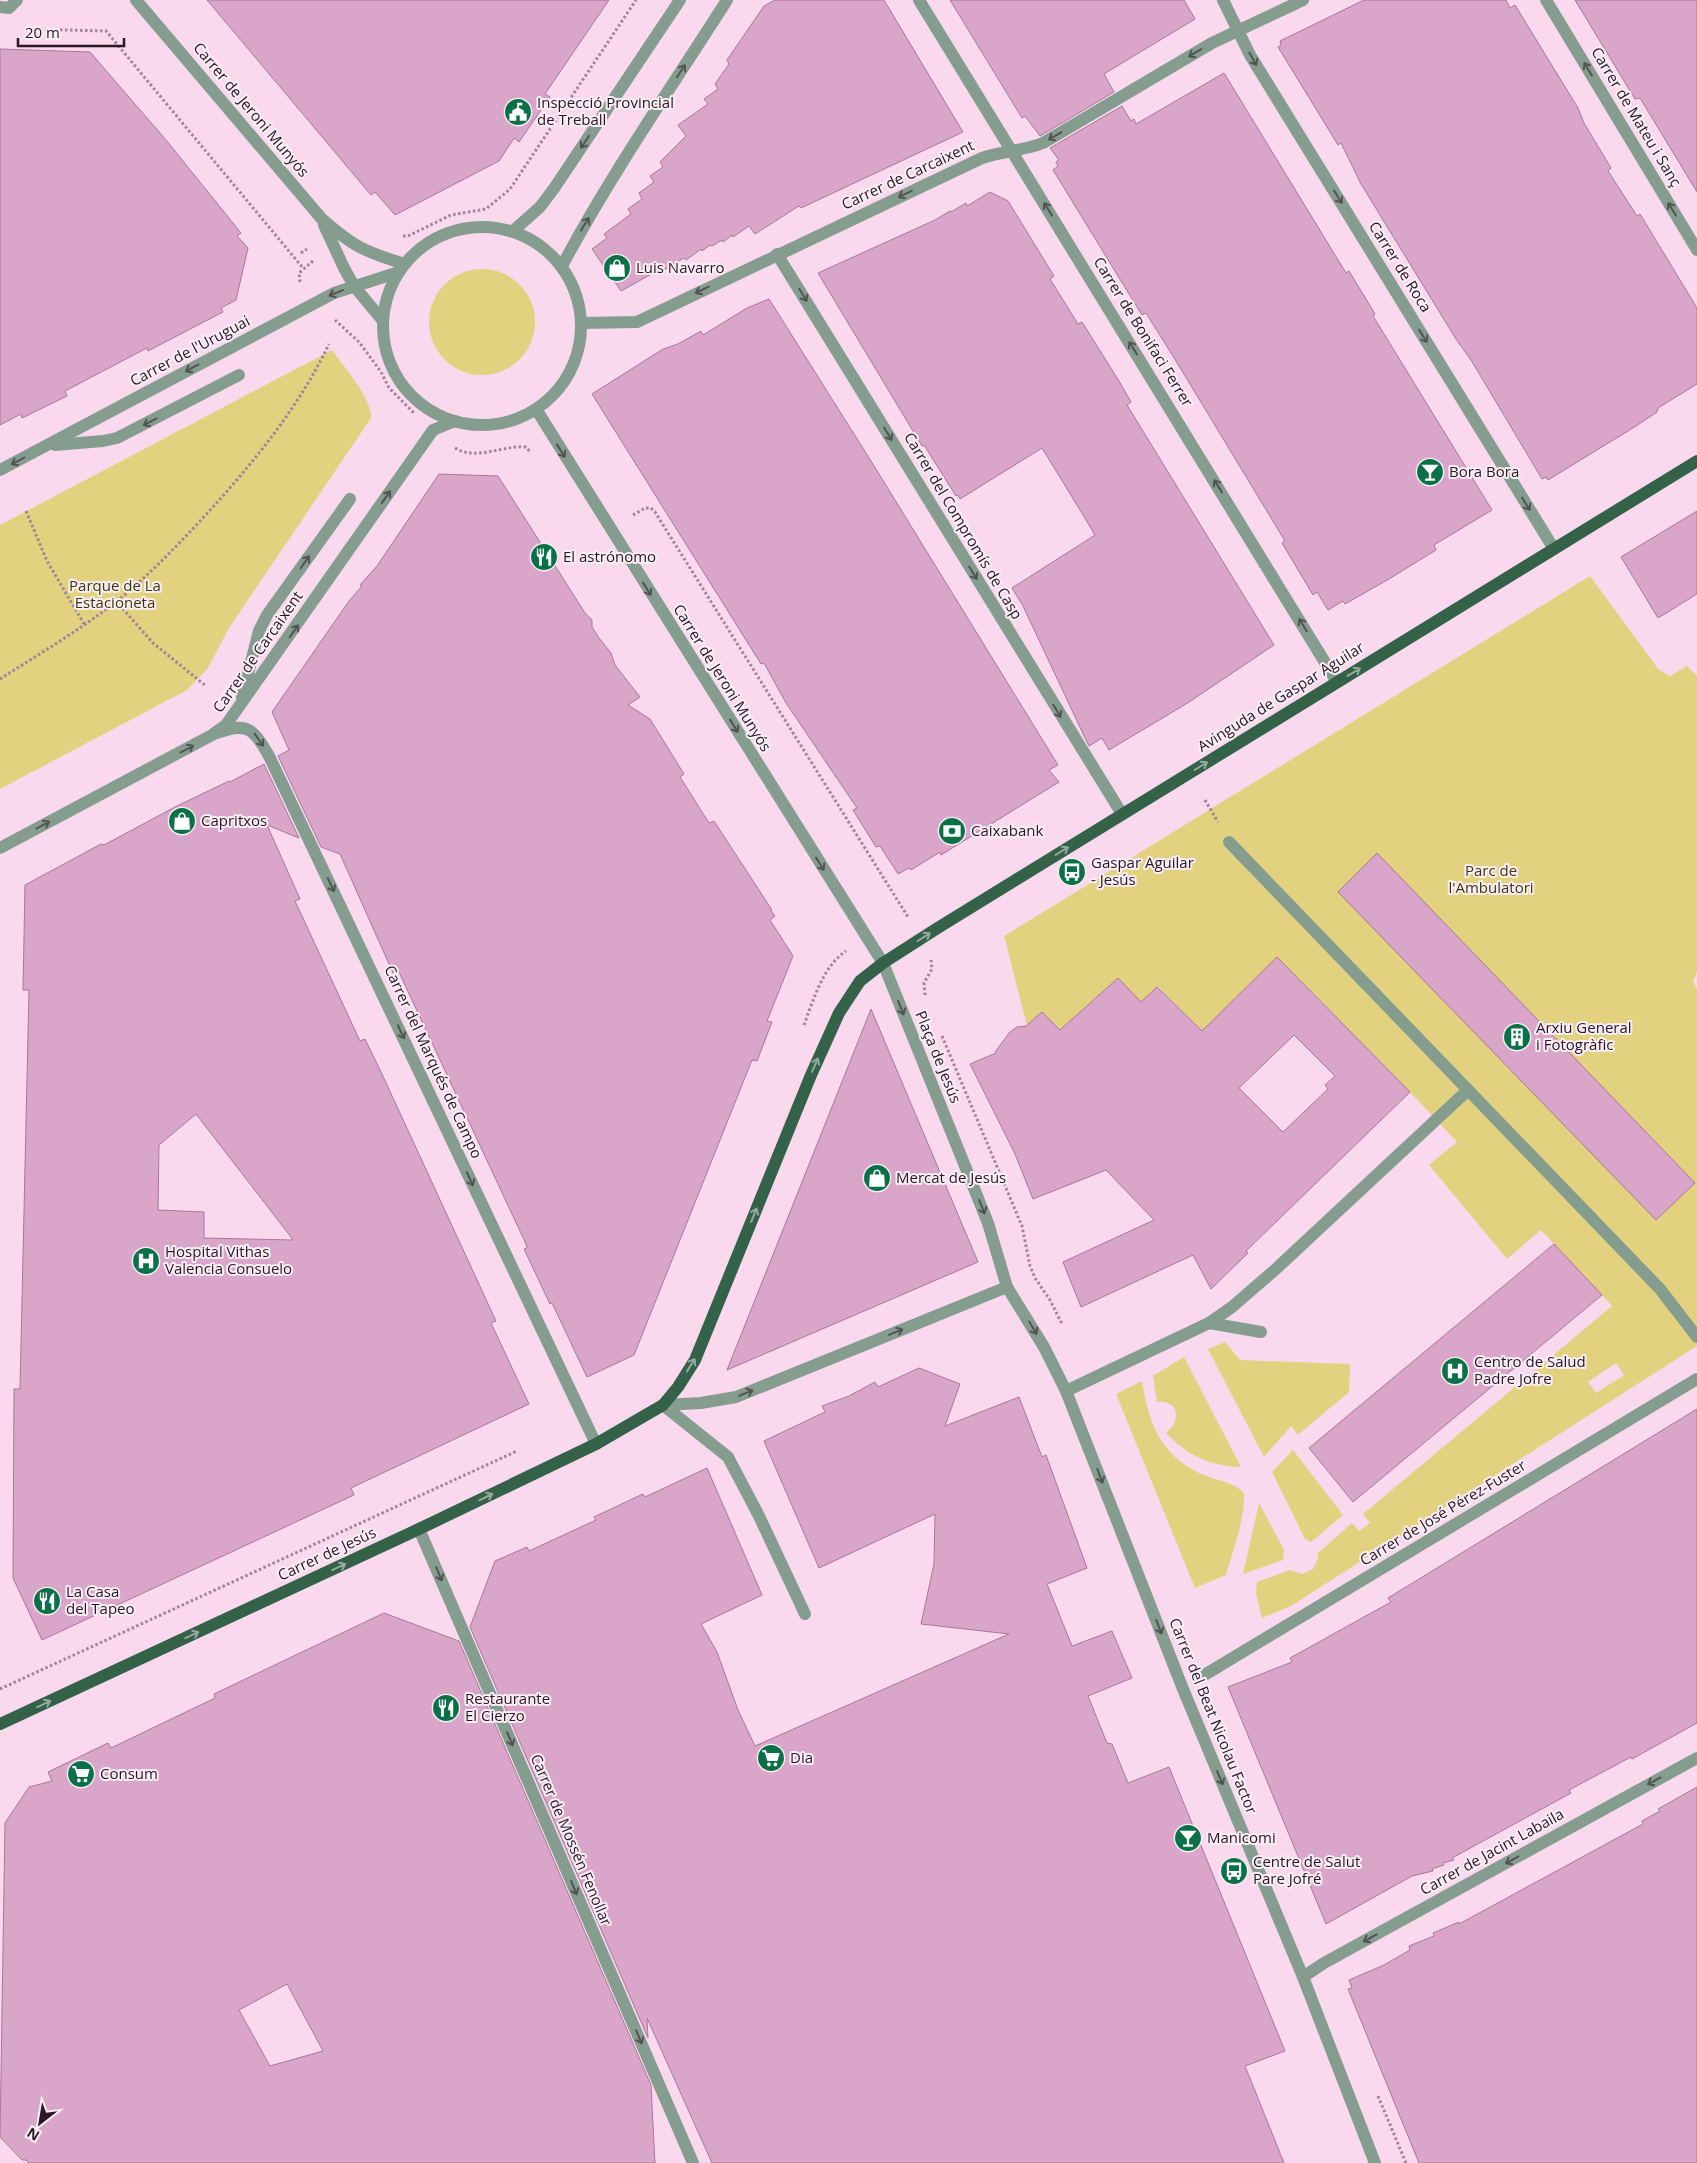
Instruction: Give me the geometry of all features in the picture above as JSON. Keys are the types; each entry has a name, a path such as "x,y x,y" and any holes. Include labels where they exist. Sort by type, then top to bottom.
{"main road":[{"name":"Avinguda de Gaspar Aguilar","path":"883,963 1697,461"},
{"path":"663,1404 678,1387 695,1360 811,1075 839,1013 860,981 883,963"},
{"name":"Carrer de Jesús","path":"0,1724 419,1529 596,1444 663,1404"}],"street":[{"path":"0,7 9,8 17,0"},
{"name":"Carrer de Jeroni Munyós","path":"136,0 321,218 344,239 402,268"},
{"path":"513,232 540,207 555,187 680,0"},
{"path":"562,266 580,232 727,0"},
{"name":"Carrer de Bonifaci Ferrer","path":"919,0 1337,682"},
{"name":"Carrer de Roca","path":"1222,0 1250,55 1554,549"},
{"name":"Carrer de Carcaixent","path":"582,322 637,322 982,158 996,153 1013,151 1043,143 1238,30 1303,0"},
{"name":"Carrer de Mateu i Sanç","path":"1546,0 1697,250"},
{"name":"Carrer de Jeroni Munyós","path":"321,218 354,286 383,321"},
{"path":"488,227 513,232 532,240 545,249 562,266 577,296 582,322 578,351 572,367 557,392 536,409 516,419 495,424 476,424 455,421 429,409 409,392 392,367 385,342 383,321 385,305 402,268 413,254 437,238 461,229 488,227"},
{"name":"Carrer del Compromís de Casp","path":"777,254 1122,814"},
{"name":"Carrer de l'Uruguai","path":"0,470 334,293 402,268"},
{"path":"42,448 56,444 103,441 117,438 239,375"},
{"name":"Carrer de Jeroni Munyós","path":"536,409 883,963"},
{"name":"Carrer de Carcaixent","path":"0,848 217,733 234,716 433,430 441,425 455,421"},
{"path":"234,716 248,680 259,631 267,615 350,499"},
{"name":"Carrer del Marqués de Campo","path":"217,733 240,726 252,730 269,756 596,1444"},
{"path":"1229,842 1660,1289 1697,1337"},
{"name":"Plaça de Jesús","path":"883,963 988,1223 1007,1287"},
{"path":"1066,1391 1209,1323 1277,1268 1468,1090"},
{"path":"663,1404 701,1402 736,1397 1007,1287"},
{"name":"Carrer del Beat Nicolau Factor","path":"1007,1287 1044,1347 1066,1391 1183,1689 1303,1977 1375,2163"},
{"path":"1209,1323 1261,1332"},
{"name":"Carrer de José Pérez-Fuster","path":"1206,1674 1697,1379"},
{"path":"663,1404 728,1457 759,1516 805,1614"},
{"name":"Carrer de Mossén Fenollar","path":"419,1529 693,2163"},
{"name":"Carrer de Jacint Labaila","path":"1303,1977 1332,1959 1697,1758"}],"path":[{"path":"398,235 408,236 451,215 486,210 510,189 522,168 636,0"},
{"path":"23,28 106,30 303,268"},
{"path":"0,679 116,601 182,540 244,472 291,408 329,344"},
{"path":"26,512 47,561 84,624"},
{"path":"116,601 153,643 206,686"},
{"path":"801,1032 819,986 834,962 838,956 865,936"},
{"path":"0,1689 522,1449"}],"green space":[{"path":"482,269 502,273 519,285 531,302 535,322 531,342 519,359 502,371 482,375 462,371 445,359 433,342 429,322 433,302 445,285 462,273"},
{"name":"Parque de La Estacioneta","path":"332,350 350,373 362,393 367,402 371,418 229,628 208,668 187,690 0,789 0,525"},
{"name":"Parc de l'Ambulatori","path":"1590,576 1659,670 1670,676 1687,666 1697,676 1697,972 1693,981 1697,989 1697,1346 1291,1606 1262,1618 1256,1593 1257,1582 1290,1570 1302,1574 1313,1569 1318,1553 1352,1523 1359,1531 1370,1523 1363,1514 1612,1306 1541,1230 1507,1259 1429,1165 1457,1142 1277,957 1202,1031 1158,987 1141,1002 1118,978 1060,1030 1042,1012 1027,1026 1004,936","holes":["1616,1363 1624,1375 1596,1393 1588,1382"]},
{"path":"1225,1342 1240,1360 1350,1364 1349,1392 1298,1435 1291,1426 1264,1457 1208,1349"},
{"path":"1184,1357 1241,1467 1209,1462 1191,1454 1166,1433 1174,1423 1176,1412 1170,1404 1157,1402 1153,1376"},
{"path":"1142,1381 1154,1427 1169,1451 1193,1470 1232,1484 1244,1493 1241,1524 1226,1575 1195,1588 1116,1394"},
{"path":"1293,1450 1343,1515 1311,1542 1305,1539 1272,1472"},
{"path":"1259,1503 1284,1550 1283,1560 1243,1574"}],"building":[{"path":"207,0 609,0 545,94 550,97 519,142 514,138 499,161 395,215 375,192 371,195"},
{"path":"775,0 884,0 963,132 801,208 799,206 755,234 749,226 733,237 732,235 723,242 722,240 712,246 710,245 702,251 701,249 686,260 684,258 659,273 657,271 621,291 592,249 607,238 604,234 631,214 628,209 642,199 639,193 654,182 650,176 663,167 660,162 686,136 678,125 708,104 704,99 718,89 715,84 729,64 727,60 764,6"},
{"path":"950,0 1184,0 1195,19 1104,74 1114,92 1040,136 1025,116 1022,118"},
{"path":"1364,0 1506,0 1510,8 1515,5 1578,108 1584,123 1611,168 1608,171 1637,216 1640,214 1697,308 1697,384 1658,408 1657,412 1636,426 1548,480 1546,477 1542,479 1471,360 1456,339 1361,184 1341,143 1338,145 1278,47 1281,45 1280,41"},
{"path":"1575,0 1697,0 1697,192 1640,98 1635,99"},
{"path":"0,49 90,52 166,140 241,233 237,236 248,248 236,300 221,308 223,312 148,351 147,348 65,391 67,396 22,418 21,414 0,425"},
{"path":"1224,73 1346,273 1349,271 1375,314 1373,316 1492,510 1434,545 1436,550 1389,579 1345,604 1343,601 1328,610 1317,592 1313,595 1282,543 1285,541 1176,361 1146,313 1142,315 1053,170 1058,166 1056,162 1059,160 1050,148 1122,106 1131,121 1134,119 1136,124"},
{"path":"990,192 1008,201 1054,276 1050,279 1078,324 1082,322 1119,381 1131,402 1127,405 1274,645 1186,704 1109,750 1102,738 1089,746 1023,606 1012,588 1095,535 1080,510 1042,448 960,499 958,495 956,496 924,445 922,446 818,273 935,220 966,203 967,206"},
{"path":"769,299 1058,765 1049,770 1059,782 941,855 940,852 911,870 909,868 898,874 880,846 876,847 853,810 857,808 786,703 764,663 761,664 592,394 663,349 678,344 701,331 703,335 747,308"},
{"path":"439,474 498,476 585,613 592,620 592,627 611,653 615,665 640,697 628,705 650,719 684,774 680,777 709,823 714,821 772,910 775,916 770,920 793,956 767,1021 772,1022 757,1061 752,1060 634,1355 587,1377 524,1249 527,1248 526,1244 398,970 393,973 340,854 321,847 278,756 289,750 272,712 349,601 362,586 360,585 377,566"},
{"path":"1697,511 1697,594 1658,618 1621,557"},
{"path":"264,764 299,838 267,825 300,899 295,901 360,1041 365,1039 381,1072 496,1321 491,1323 529,1404 351,1488 354,1495 42,1640 13,1578 14,1389 20,1389 29,990 23,990 25,885 101,844 104,845 175,807","holes":["196,1114 293,1240 204,1238 204,1212 158,1210 159,1145"]},
{"name":"Arxiu General i Fotogràfic","path":"1377,853 1695,1183 1656,1220 1338,892"},
{"path":"1277,957 1410,1092 1246,1251 1248,1253 1211,1289 1193,1255 1081,1307 1063,1262 1154,1220 1106,1170 1033,1199 1015,1154 970,1064 996,1053 1010,1032 1017,1027 1026,1026 1042,1012 1060,1030 1118,978 1141,1002 1157,987 1202,1031","holes":["1294,1035 1335,1076 1325,1085 1328,1089 1283,1132 1239,1088"]},
{"path":"871,1009 978,1262 727,1370"},
{"name":"Centro de Salud Padre Jofre","path":"1554,1244 1602,1295 1353,1502 1309,1448"},
{"path":"919,1368 960,1384 945,1426 1019,1397 1042,1457 1046,1455 1087,1568 1047,1584 1072,1646 1112,1631 1132,1678 1088,1696 1107,1743 1112,1744 1128,1783 1169,1767 1285,2051 1245,2066 1284,2163 712,2163 647,2018 648,2038 470,1627 495,1561 527,1547 529,1551 596,1520 594,1517 643,1494 645,1497 707,1468 762,1595 701,1624 717,1652 738,1710 755,1746 1009,1634 921,1624 934,1564 935,1514 819,1568 764,1441 825,1412 822,1406 849,1396 875,1382 878,1387"},
{"path":"1697,1409 1697,1723 1632,1759 1631,1757 1569,1790 1571,1793 1452,1858 1454,1860 1443,1863 1444,1865 1432,1869 1433,1871 1412,1876 1326,1924 1228,1687 1292,1662 1290,1658 1391,1602 1388,1598"},
{"path":"384,1613 459,1641 651,2085 655,2163 29,2163 26,2160 22,2160 0,2137 5,1823 29,1787 52,1781 48,1772 108,1743 111,1748 215,1698 214,1694","holes":["287,1984 323,2051 270,2066 239,2010"]},
{"path":"1697,1787 1697,2163 1419,2163 1348,1989 1352,1988 1349,1980 1384,1965 1410,1950 1409,1946 1434,1936 1433,1933 1459,1922 1459,1924 1643,1824 1642,1821 1660,1811 1658,1809"}],"place":[{"name":"Inspecció Provincial de Treball","path":"518,112"},
{"name":"Luis Navarro","path":"617,268"},
{"name":"Bora Bora","path":"1430,472"},
{"name":"El astrónomo","path":"544,557"},
{"name":"Capritxos","path":"182,821"},
{"name":"Caixabank","path":"952,831"},
{"name":"Gaspar Aguilar - Jesús","path":"1072,872"},
{"name":"Arxiu General i Fotogràfic","path":"1517,1037"},
{"name":"Mercat de Jesús","path":"877,1178"},
{"name":"Hospital Vithas Valencia Consuelo","path":"146,1261"},
{"name":"Centro de Salud Padre Jofre","path":"1455,1371"},
{"name":"La Casa del Tapeo","path":"47,1601"},
{"name":"Restaurante El Cierzo","path":"446,1708"},
{"name":"Dia","path":"771,1758"},
{"name":"Consum","path":"81,1774"},
{"name":"Manicomi","path":"1188,1838"},
{"name":"Centre de Salut Pare Jofré","path":"1234,1871"}]}
